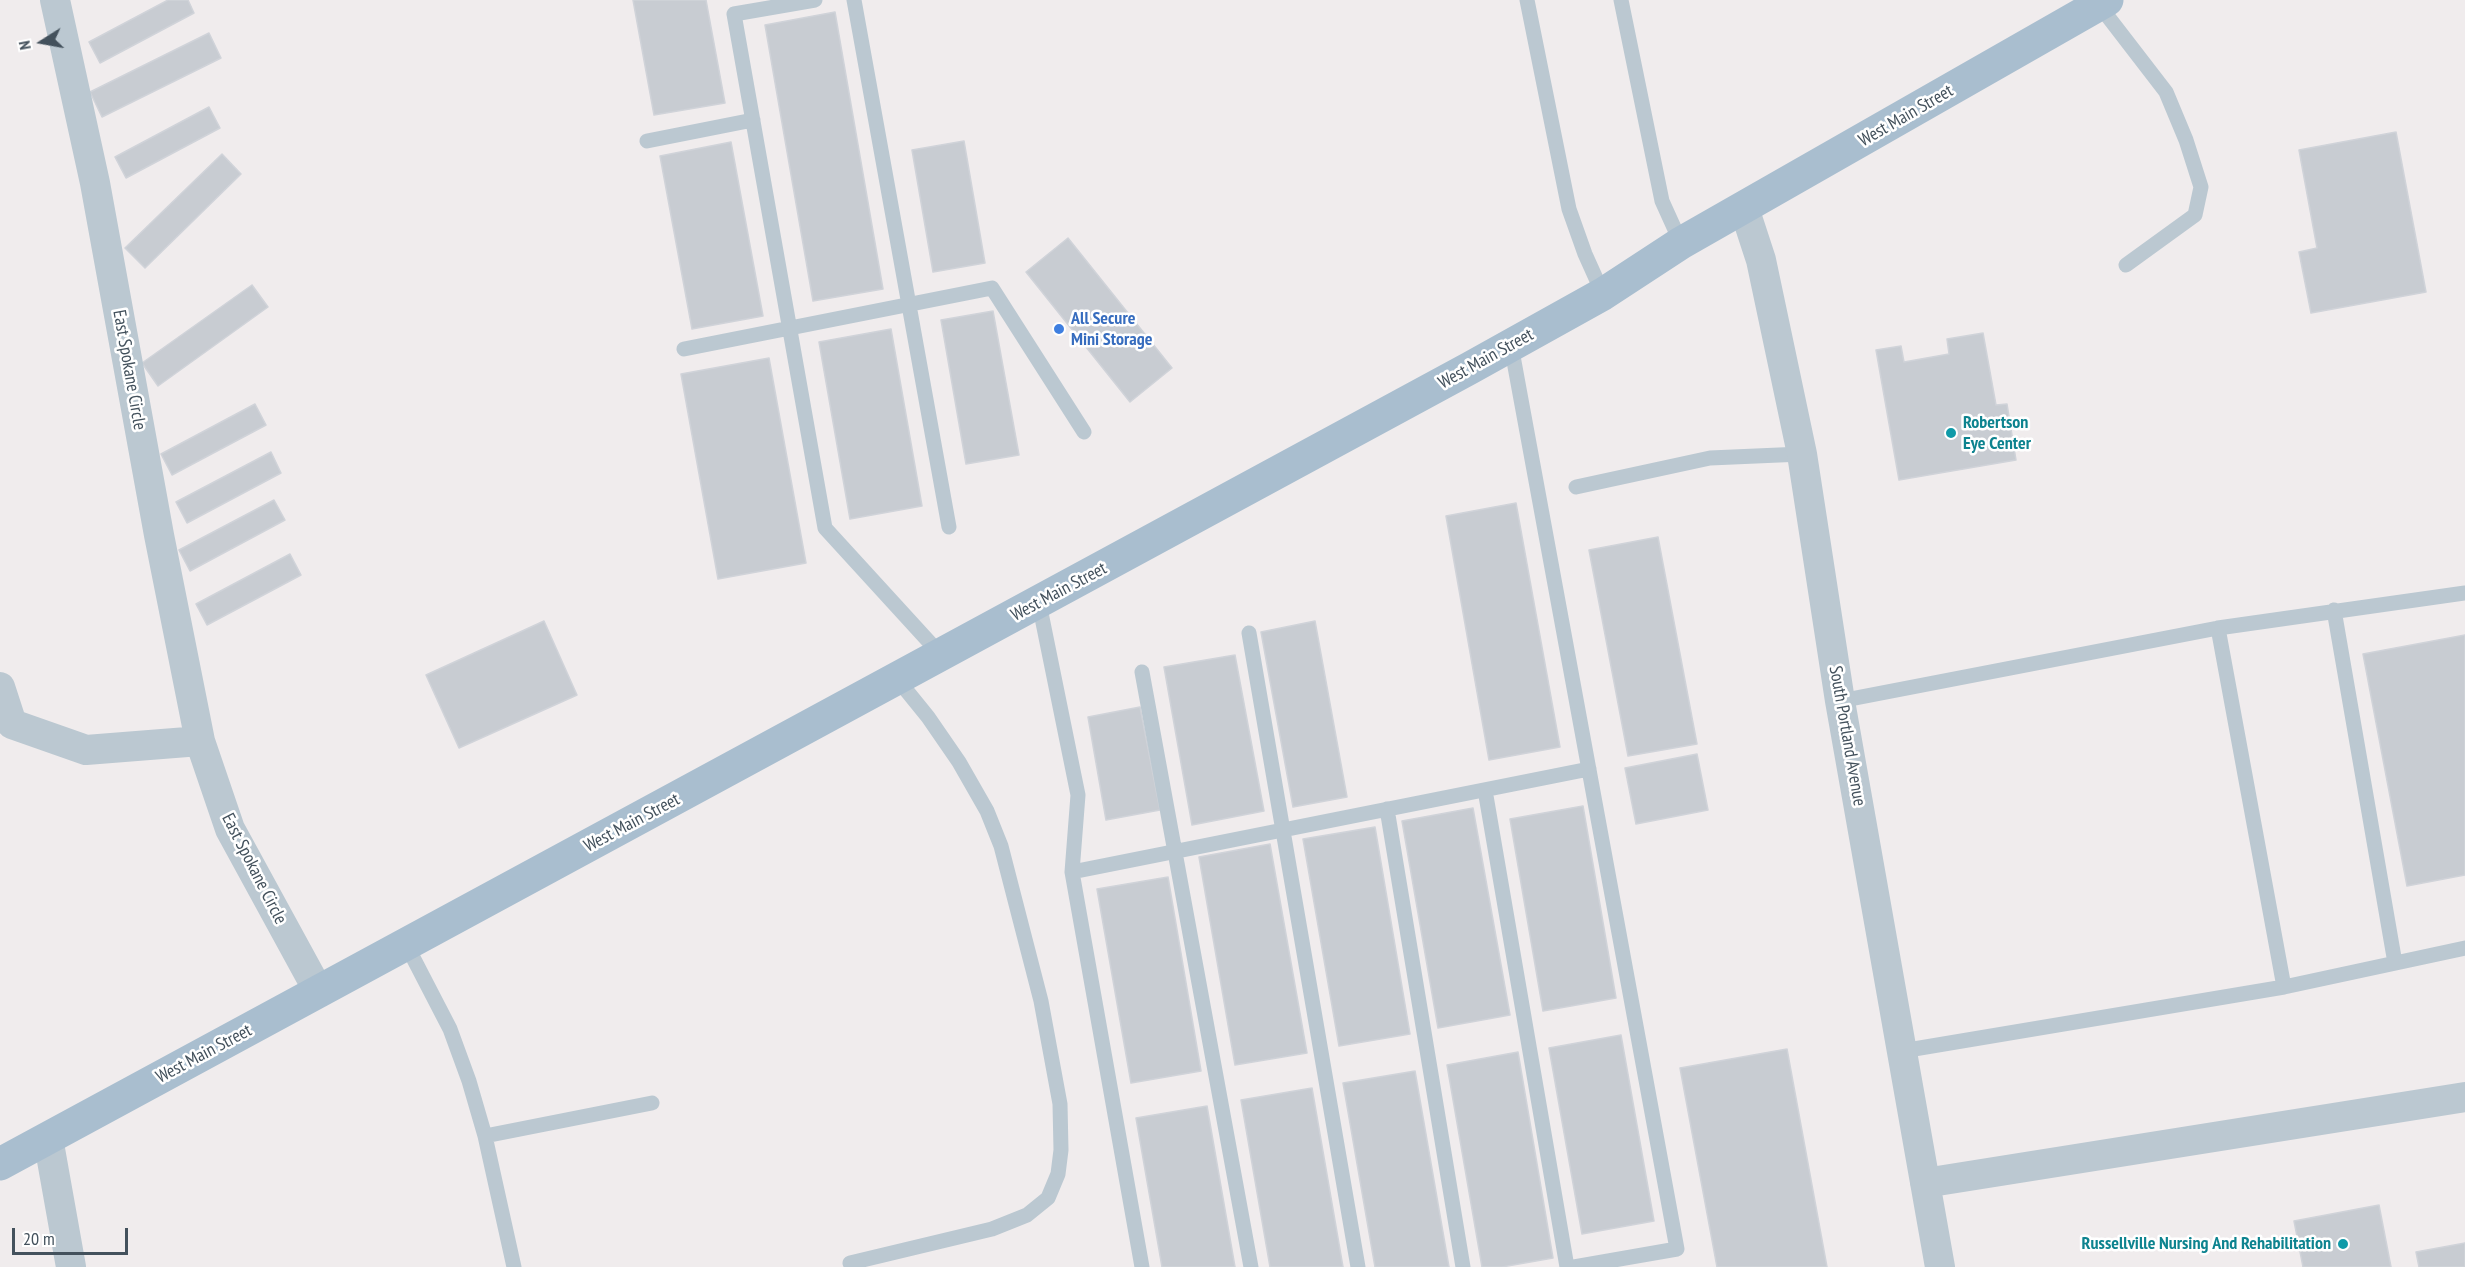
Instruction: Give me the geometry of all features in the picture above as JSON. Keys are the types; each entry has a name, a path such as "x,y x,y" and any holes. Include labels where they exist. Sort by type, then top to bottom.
{"main road":[{"name":"West Main Street","path":"0,1164 898,680 1511,345 1603,294 1681,243 2103,3"}],"street":[{"name":"East Spokane Circle","path":"55,0 95,183 157,523 200,741 230,829 319,992"},
{"name":"South Portland Avenue","path":"1744,208 1761,260 1802,454 1840,701 1940,1267"},
{"path":"0,687 12,724 86,750 200,741"},
{"path":"1925,1183 2465,1097"},
{"path":"48,1138 71,1267"}],"lane":[{"path":"815,0 734,14 825,528 942,656"},
{"path":"854,0 949,526"},
{"path":"1527,0 1569,208 1585,254 1603,294"},
{"path":"1621,0 1662,201 1681,243"},
{"path":"2103,3 2166,92 2186,140 2201,187 2194,215 2126,265"},
{"path":"647,141 753,120"},
{"path":"684,349 992,288 1084,432"},
{"path":"1511,345 1677,1248 1574,1267"},
{"path":"1576,487 1710,458 1802,454"},
{"path":"1840,701 2218,628 2465,593"},
{"path":"1040,603 1078,795 1072,872 1142,1267"},
{"path":"2334,610 2395,963"},
{"path":"2218,628 2284,987"},
{"path":"1248,633 1358,1267"},
{"path":"1142,672 1251,1267"},
{"path":"850,1263 992,1229 1027,1215 1048,1198 1058,1174 1062,1150 1060,1104 1041,1001 1001,846 987,811 959,762 928,717 898,680"},
{"path":"1072,872 1589,770"},
{"path":"1485,790 1567,1267"},
{"path":"1387,809 1463,1267"},
{"path":"406,944 450,1029 485,1136 514,1267"},
{"path":"1902,1051 2284,987 2465,948"},
{"path":"485,1136 652,1103"}],"building":[{"path":"168,0 188,0 194,13 100,63 89,42"},
{"path":"633,0 706,0 725,103 654,115"},
{"path":"835,12 883,289 813,301 765,25"},
{"path":"209,33 221,58 102,117 90,92"},
{"path":"209,107 220,128 126,178 115,157"},
{"path":"2396,132 2426,292 2311,313 2299,252 2317,248 2299,150"},
{"path":"964,141 985,263 933,272 912,150"},
{"path":"731,142 763,316 692,329 660,156"},
{"path":"222,154 241,174 145,268 125,248"},
{"path":"1068,238 1172,368 1130,402 1026,272"},
{"path":"252,285 268,307 158,386 142,363"},
{"path":"993,311 1019,455 966,464 941,320"},
{"path":"891,329 922,506 850,519 819,342"},
{"name":"Robertson Eye Center","path":"1983,333 1996,405 2007,404 2016,460 1899,480 1876,350 1901,346 1904,362 1949,354 1947,339"},
{"path":"769,358 806,563 718,579 681,374"},
{"path":"255,404 266,425 172,475 161,454"},
{"path":"271,452 281,473 187,523 176,502"},
{"path":"274,500 285,520 190,571 179,550"},
{"path":"1516,503 1560,747 1489,760 1446,516"},
{"path":"1658,537 1697,744 1628,756 1589,550"},
{"path":"290,554 301,575 207,625 196,604"},
{"path":"544,621 577,695 459,748 426,675"},
{"path":"1315,621 1347,797 1293,807 1261,632"},
{"path":"2465,635 2465,875 2407,886 2363,654"},
{"path":"1235,655 1264,811 1192,825 1164,667"},
{"path":"1140,707 1160,810 1106,820 1088,717"},
{"path":"1697,754 1708,810 1636,824 1625,768"},
{"path":"1583,806 1616,998 1543,1011 1510,819"},
{"path":"1473,808 1510,1015 1438,1028 1402,821"},
{"path":"1375,827 1410,1034 1339,1046 1303,839"},
{"path":"1270,844 1307,1053 1235,1065 1199,857"},
{"path":"1168,877 1201,1071 1131,1083 1097,889"},
{"path":"1621,1035 1654,1221 1582,1234 1549,1048"},
{"path":"1787,1049 1827,1267 1717,1267 1680,1068"},
{"path":"1518,1052 1553,1258 1502,1267 1482,1267 1447,1065"},
{"path":"1415,1071 1449,1267 1375,1267 1343,1083"},
{"path":"1312,1088 1343,1267 1270,1267 1241,1100"},
{"path":"1207,1106 1235,1267 1162,1267 1136,1118"},
{"name":"Russellville Nursing And Rehabilitation","path":"2379,1205 2391,1267 2303,1267 2294,1221"},
{"path":"2465,1243 2465,1267 2419,1267 2416,1252"}],"place":[{"name":"All Secure Mini Storage","path":"1059,329"},
{"name":"Robertson Eye Center","path":"1951,433"},
{"name":"Russellville Nursing And Rehabilitation","path":"2343,1244"}]}
